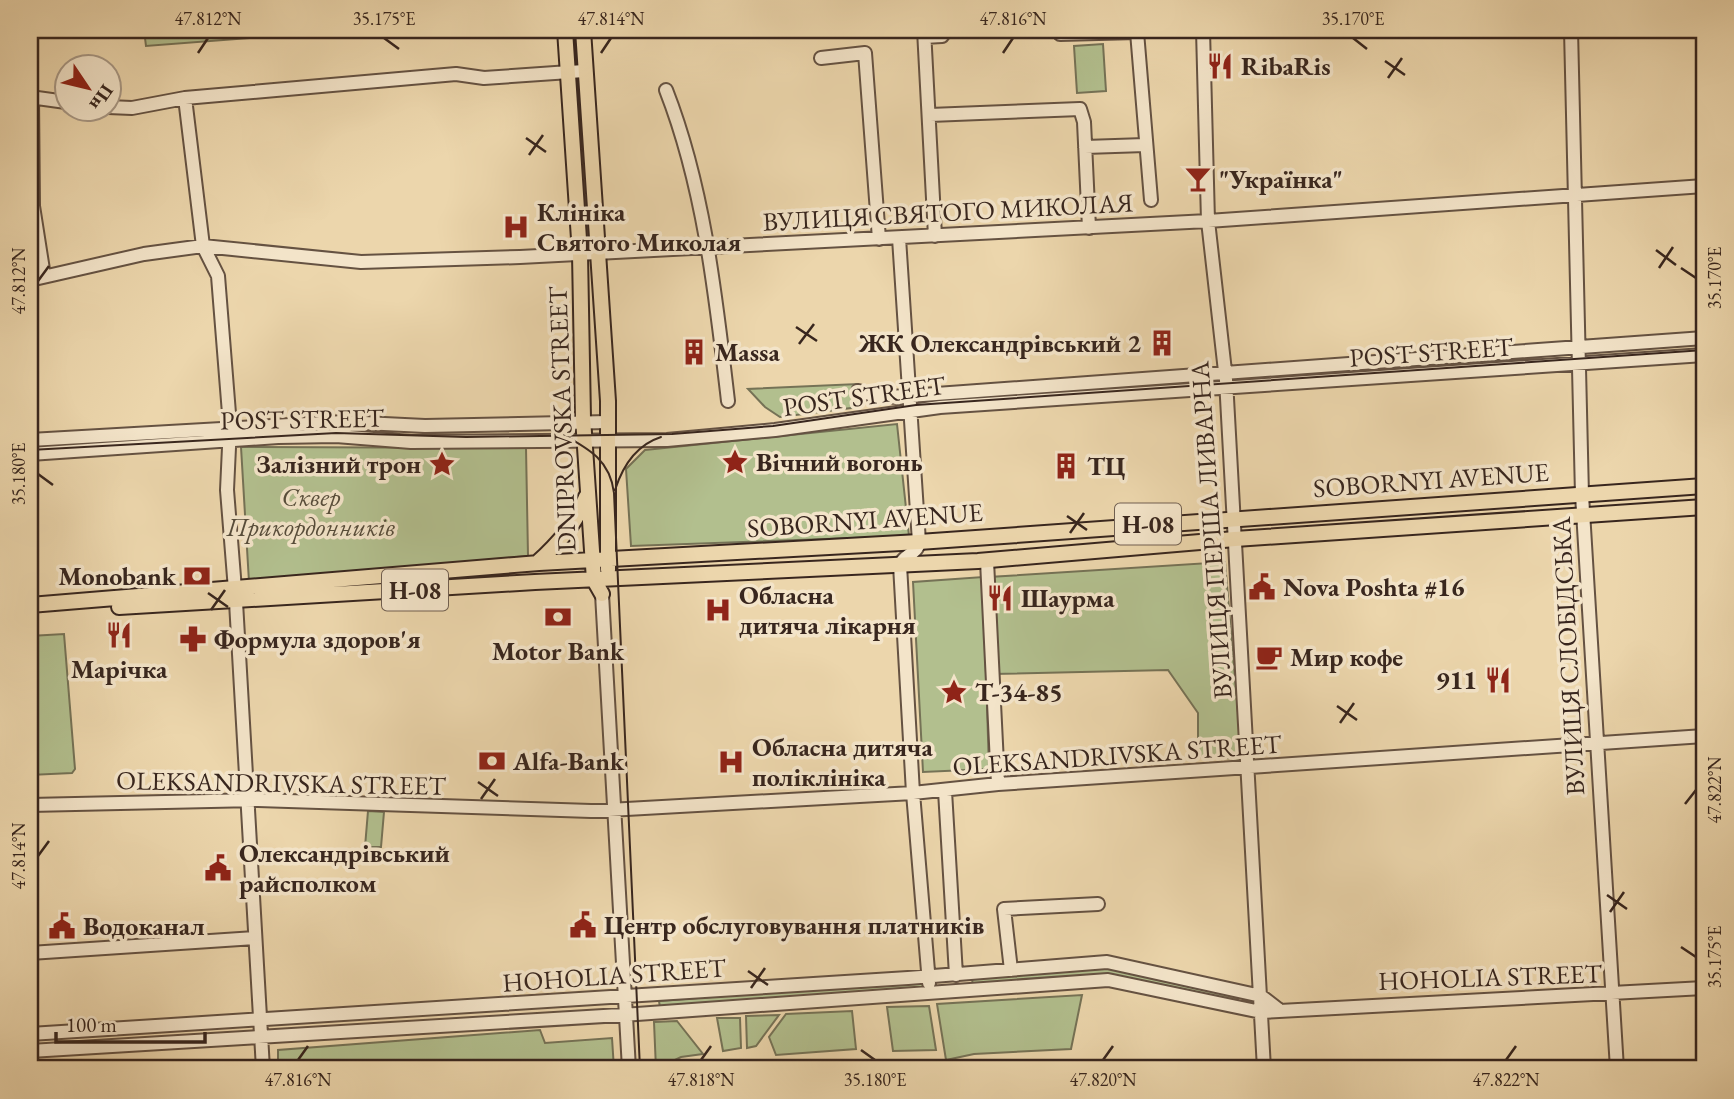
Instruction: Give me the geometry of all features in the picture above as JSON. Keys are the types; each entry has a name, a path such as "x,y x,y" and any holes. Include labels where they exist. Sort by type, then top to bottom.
{"main road":[{"name":"DNIPROVSKA STREET","path":"565,30 580,254 588,489 593,561 601,580 602,594"},
{"name":"DNIPROVSKA STREET","path":"583,30 596,253 605,327 608,560 601,580"},
{"name":"SOBORNYI AVENUE","path":"30,611 236,595 537,564 919,542 1234,517 1704,486"},
{"path":"537,564 580,513 588,489"},
{"name":"SOBORNYI AVENUE","path":"30,605 987,561 1236,538 1704,507"}],"street":[{"path":"935,236 924,33 942,36 946,30"},
{"path":"1060,30 1060,34 1137,32 1151,200"},
{"name":"ВУЛИЦЯ ПЕРША ЛИВАРНА","path":"1203,30 1208,221 1224,373 1236,538 1264,1069"},
{"name":"ВУЛИЦЯ СЛОБІДСЬКА","path":"1571,30 1581,495 1617,1069"},
{"path":"821,58 865,54 879,239"},
{"path":"122,108 185,98 456,74 484,78 584,71"},
{"path":"666,90 684,135 706,248 728,401"},
{"path":"44,276 33,206 31,98 52,100"},
{"path":"185,98 203,246 218,276 230,426 227,490 236,595 262,1069"},
{"path":"930,116 1075,107 1083,114 1089,228"},
{"path":"1085,147 1145,145"},
{"name":"ВУЛИЦЯ СВЯТОГО МИКОЛАЯ","path":"30,279 144,254 203,246 361,262 580,254 1208,221 1704,186"},
{"path":"899,238 908,411 919,542 916,551 903,558 900,565 914,793 931,993"},
{"name":"POST STREET","path":"859,391 881,397 909,396 1704,338"},
{"name":"POST STREET","path":"30,454 336,436 411,442 667,440 775,430 908,411 1704,355"},
{"name":"POST STREET","path":"30,440 230,426 343,422 425,426 607,422"},
{"path":"987,561 998,784"},
{"name":"DNIPROVSKA STREET","path":"602,594 629,1069"},
{"name":"OLEKSANDRIVSKA STREET","path":"30,805 246,800 616,810 914,793 998,784 1250,769 1704,736"},
{"path":"945,790 956,975"},
{"path":"1011,970 1004,909 1098,904"},
{"path":"30,953 255,938"},
{"name":"HOHOLIA STREET","path":"30,1034 929,977 1107,962 1261,996 1278,1009"},
{"name":"HOHOLIA STREET","path":"30,1051 627,1014 1108,979 1261,1012 1704,988"}],"green space":[{"path":"144,30 353,30 146,46"},
{"path":"1103,44 1106,91 1077,93 1074,46"},
{"path":"858,384 859,407 780,417 765,407 748,389"},
{"path":"897,424 909,536 631,546 626,469 645,450"},
{"name":"Сквер Прикордонників","path":"241,447 526,448 528,556 249,582"},
{"path":"1225,562 1242,759 1198,757 1198,713 1168,670 993,674 989,577"},
{"path":"983,577 989,769 923,772 913,582"},
{"path":"64,634 75,769 72,773 30,775 30,636"},
{"path":"368,811 384,812 381,847 365,847"},
{"path":"1107,968 1237,996 1239,1002 1107,975 973,986 972,979"},
{"path":"924,981 925,988 660,1008 659,1001"},
{"path":"1082,995 1071,1049 974,1054 946,1060 937,1004"},
{"path":"929,1006 936,1050 893,1051 887,1007"},
{"path":"852,1011 856,1049 776,1055 769,1037 786,1014"},
{"path":"779,1015 756,1046 747,1048 746,1016"},
{"path":"717,1018 740,1018 741,1048 723,1051"},
{"path":"677,1021 703,1054 681,1057 656,1069 654,1022"},
{"path":"540,1030 545,1043 612,1038 614,1069 278,1069 278,1050"}],"tram line":[{"path":"30,450 336,433 466,437 672,434 773,426 916,405 1704,350"},
{"path":"562,434 597,457 608,472 614,493 640,1069"},
{"path":"615,490 632,457 644,445 661,437"}],"place":[{"name":"RibaRis","path":"1220,66"},
{"name":"\"Українка\"","path":"1198,179"},
{"name":"Клініка Святого Миколая","path":"516,227"},
{"name":"ЖК Олександрівський 2","path":"1162,343"},
{"name":"Massa","path":"694,352"},
{"name":"Вічний вогонь","path":"735,462"},
{"name":"Залізний трон","path":"442,464"},
{"name":"ТЦ","path":"1066,466"},
{"name":"Monobank","path":"197,576"},
{"name":"Nova Poshta #16","path":"1262,587"},
{"name":"Шаурма","path":"1000,598"},
{"name":"Обласна дитяча лікарня","path":"718,610"},
{"name":"Motor Bank","path":"558,617"},
{"name":"Марічка","path":"119,635"},
{"name":"Формула здоров'я","path":"193,639"},
{"name":"Мир кофе","path":"1269,657"},
{"name":"911","path":"1498,680"},
{"name":"Т-34-85","path":"954,692"},
{"name":"Alfa-Bank","path":"492,761"},
{"name":"Обласна дитяча поліклініка","path":"731,762"},
{"name":"Олександрівський райсполком","path":"218,868"},
{"name":"Центр обслуговування платників","path":"583,925"},
{"name":"Водоканал","path":"62,926"}]}
